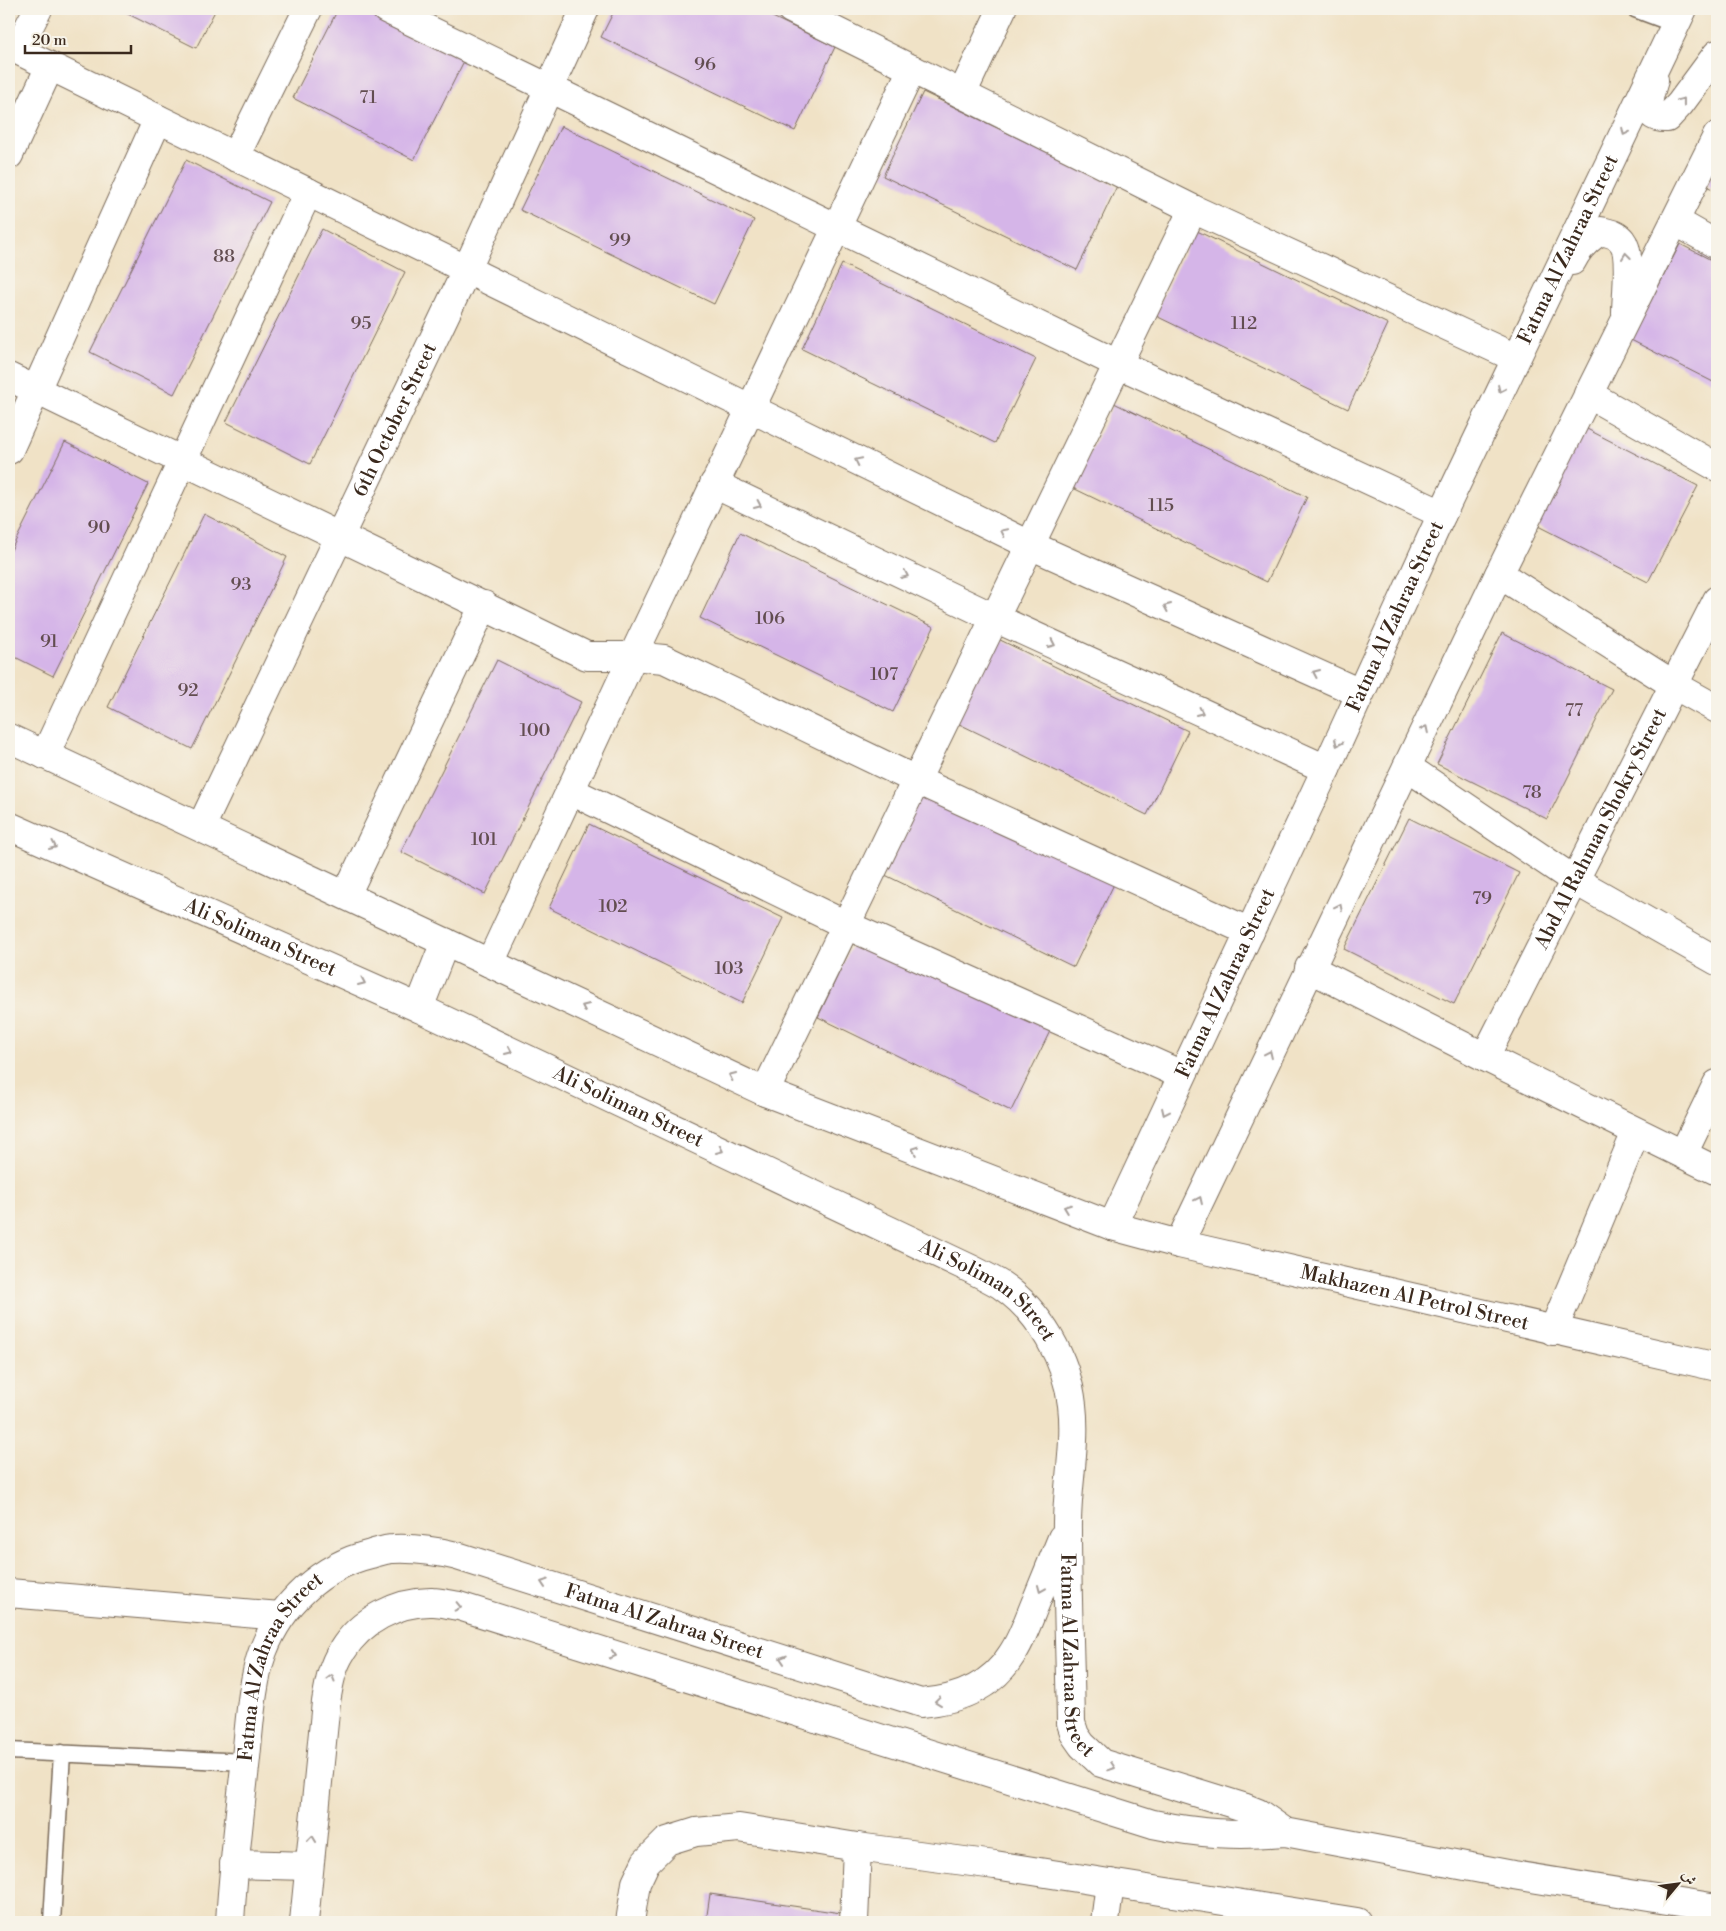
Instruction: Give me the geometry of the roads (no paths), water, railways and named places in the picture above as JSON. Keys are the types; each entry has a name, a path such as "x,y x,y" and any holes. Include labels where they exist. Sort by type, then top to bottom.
{"street":[{"path":"38,9 13,48 1030,545 1360,693"},
{"path":"235,157 308,9"},
{"path":"386,9 1118,364 1442,514"},
{"name":"6th October Street","path":"201,827 466,270 585,9"},
{"path":"791,9 1193,209 1516,358 1578,250 1590,237 1601,231 1615,234 1624,242 1627,256 1626,322"},
{"path":"962,94 1002,9"},
{"name":"Fatma Al Zahraa Street","path":"1112,1226 1326,769 1442,514 1679,16"},
{"path":"1662,55 1648,100 1649,109 1658,118 1667,118 1680,104 1717,54"},
{"path":"9,155 50,66"},
{"path":"490,963 714,484 912,69"},
{"path":"9,450 158,119"},
{"path":"1178,1244 1499,574 1717,136"},
{"path":"45,755 308,192"},
{"path":"765,1092 1193,209"},
{"path":"1675,221 1717,246"},
{"path":"9,378 587,656 633,656 664,659 916,780 1250,932"},
{"path":"1588,394 1717,467"},
{"path":"714,484 994,618 1326,769"},
{"path":"1499,574 1674,685 1717,709"},
{"name":"Abd Al Rahman Shokry Street","path":"1485,1057 1717,600"},
{"path":"346,896 484,605"},
{"name":"Makhazen Al Petrol Street","path":"9,738 765,1092 1112,1226 1178,1244 1717,1367"},
{"path":"1407,767 1574,880 1717,961"},
{"path":"571,791 846,925 1182,1075"},
{"name":"Ali Soliman Street","path":"9,826 419,1008 962,1264 1002,1286 1028,1310 1050,1338 1064,1371 1072,1406 1067,1528"},
{"path":"419,1008 445,942"},
{"path":"1310,968 1636,1132 1717,1170"},
{"path":"1682,1154 1717,1084"},
{"path":"1553,1331 1636,1132"},
{"name":"Fatma Al Zahraa Street","path":"230,1922 234,1864 254,1691 263,1652 280,1616 302,1591 328,1571 358,1557 391,1549 425,1549 457,1556 921,1703 943,1701 964,1695 983,1684 999,1671 1012,1655 1067,1528"},
{"name":"Fatma Al Zahraa Street","path":"1067,1528 1071,1723 1075,1735 1082,1746 1100,1763 1243,1807 1265,1818 1285,1832"},
{"path":"9,1593 280,1616"},
{"path":"304,1922 326,1702 331,1675 342,1651 359,1630 381,1614 406,1605 433,1602 459,1606 1153,1824 1219,1835 1285,1832 1513,1875 1717,1908"},
{"path":"630,1922 636,1883 646,1862 668,1841 696,1832 739,1828 857,1847 994,1865 1354,1922"},
{"path":"854,1922 857,1847"},
{"path":"234,1864 309,1866"},
{"path":"1105,1922 1110,1883"}],"lane":[{"path":"1635,9 1679,16"},
{"path":"9,1751 246,1762"},
{"path":"52,1922 62,1753"}]}
